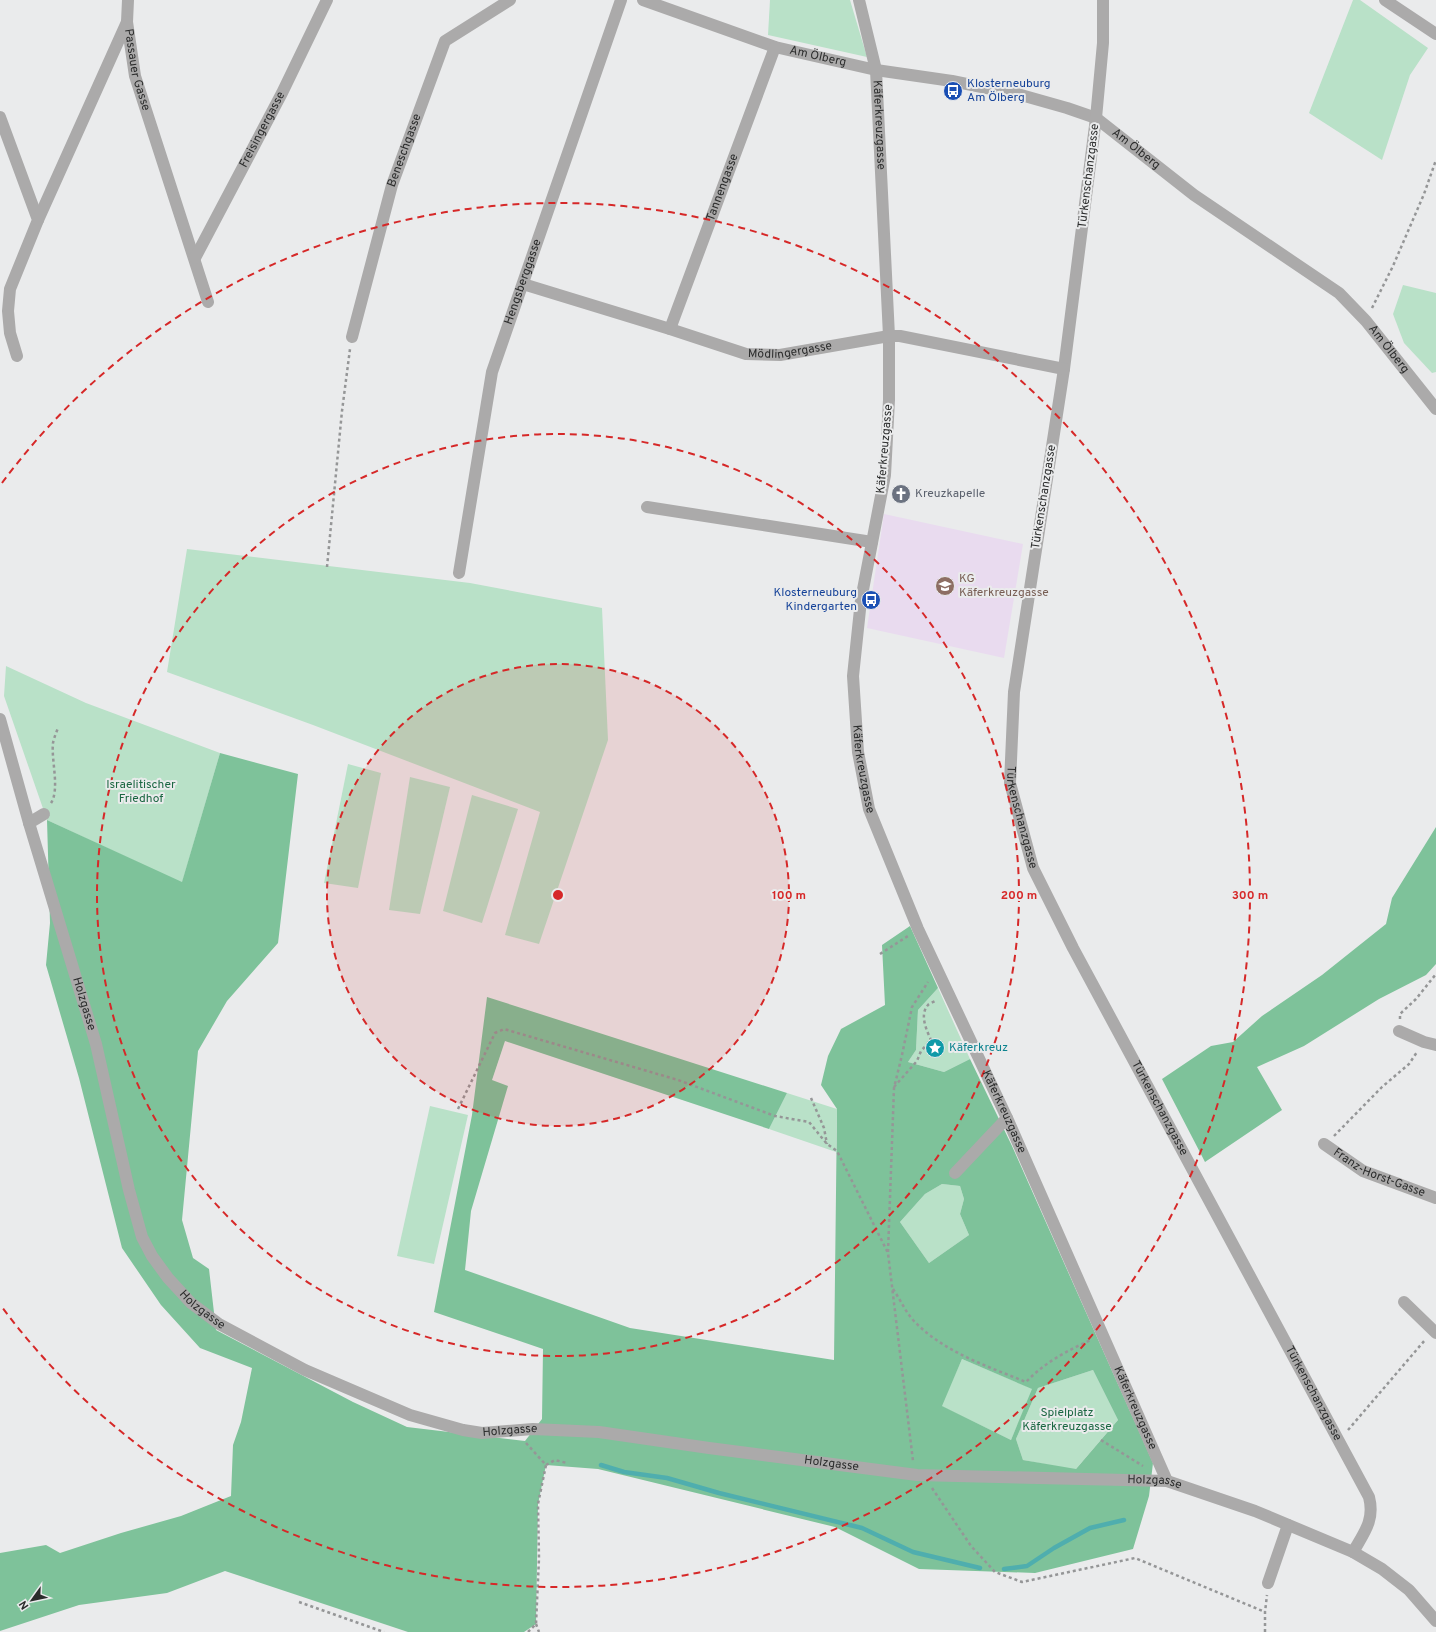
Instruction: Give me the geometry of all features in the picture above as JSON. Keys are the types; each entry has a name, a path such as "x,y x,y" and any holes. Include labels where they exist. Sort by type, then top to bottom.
{"street":[{"path":"127,22 128,0"},
{"name":"Freisingergasse","path":"195,258 282,93 326,0"},
{"name":"Beneschgasse","path":"352,337 392,185 445,41 510,0"},
{"name":"Hengsberggasse","path":"459,573 492,372 621,0"},
{"name":"Am Ölberg","path":"643,0 775,47 876,70 952,81 1021,95 1079,111 1096,118 1194,195 1339,293 1366,321 1436,409"},
{"name":"Käferkreuzgasse","path":"859,0 876,70 889,336 889,400 885,475 861,600 854,676 858,752 869,809 918,929 1007,1118 1167,1481"},
{"name":"Türkenschanzgasse","path":"1103,0 1103,43 1096,118 1064,369 1014,692 1010,784 1032,868 1073,948 1369,1497 1372,1509 1370,1519 1353,1552"},
{"path":"1385,0 1436,34"},
{"name":"Passauer Gasse","path":"17,356 10,333 8,311 10,290 38,220 127,22"},
{"name":"Passauer Gasse","path":"127,22 135,76 208,302"},
{"name":"Tannengasse","path":"670,329 775,47"},
{"path":"0,117 38,220"},
{"name":"Mödlingergasse","path":"522,284 746,354 780,355 889,336 900,336 1064,369"},
{"path":"647,507 872,542"},
{"name":"Holzgasse","path":"0,719 29,823 96,1044 128,1190 142,1237 152,1256 168,1278 191,1303 219,1324 305,1370 417,1417 482,1434 533,1429 600,1432 709,1448 917,1475 1167,1481 1213,1496 1353,1552 1382,1569 1408,1590 1436,1621"},
{"path":"29,823 44,814"},
{"path":"1399,1031 1424,1042 1436,1045"},
{"path":"955,1173 1007,1118"},
{"name":"Franz-Horst-Gasse","path":"1324,1144 1363,1171 1436,1198"},
{"path":"1404,1302 1434,1332"},
{"path":"1268,1582 1288,1525"}],"path":[{"path":"1366,321 1393,266 1424,194 1436,160"},
{"path":"327,567 342,411 352,337"},
{"path":"44,814 53,800 55,780 53,743 58,728"},
{"path":"880,954 918,929"},
{"path":"938,973 928,982 912,1007 894,1088 888,1253 913,1465 917,1475 930,1484 943,1506 971,1546 995,1572 1015,1580 1022,1582 1135,1558 1265,1612"},
{"path":"1399,1031 1400,1014 1416,999 1436,974"},
{"path":"894,1088 917,1061 921,1051 931,1040 924,1024 925,1012 928,1005 940,998"},
{"path":"458,1109 495,1033 504,1029 678,1080 775,1116 809,1122 827,1144 837,1150 888,1253"},
{"path":"1324,1144 1330,1140 1382,1087 1409,1064 1424,1042"},
{"path":"812,1098 824,1128 827,1144"},
{"path":"892,1288 913,1320 928,1333 964,1357 1026,1382 1033,1375 1069,1350 1103,1334"},
{"path":"1339,1441 1434,1332"},
{"path":"516,1430 546,1465"},
{"path":"1101,1440 1148,1469"},
{"path":"546,1465 556,1460 567,1463"},
{"path":"539,1632 536,1624 539,1558 538,1504 546,1465"},
{"path":"1265,1632 1268,1582"},
{"path":"299,1602 384,1632"},
{"path":"528,1632 536,1624"}],"shaded area":[{"name":"KG Käferkreuzgasse","path":"884,514 1023,544 1004,658 867,628"}],"green space":[{"path":"770,0 850,0 867,57 768,35"},
{"path":"1353,0 1360,0 1428,48 1410,75 1382,160 1309,113"},
{"path":"1403,285 1436,293 1436,372 1432,373 1404,343 1393,314"},
{"path":"187,549 470,583 602,608 608,740 539,944 505,935 540,812 313,725 167,672"},
{"name":"Israelitischer Friedhof","path":"6,666 86,703 220,753 182,883 47,820 4,696"},
{"path":"220,753 298,774 278,943 227,1001 198,1051 182,1220 193,1258 209,1269 216,1330 353,1402 407,1427 525,1441 542,1419 543,1349 434,1312 472,1115 487,997 787,1093 769,1129 505,1041 492,1080 508,1086 471,1211 465,1270 630,1328 834,1360 837,1109 821,1085 828,1056 841,1029 885,1005 882,945 910,926 938,988 918,1010 916,1050 908,1062 944,1072 970,1059 1012,1146 1153,1463 1149,1496 1133,1549 1035,1573 919,1569 835,1527 598,1469 546,1465 538,1504 536,1624 524,1632 408,1632 225,1571 167,1593 79,1605 0,1631 0,1553 46,1545 60,1553 121,1533 181,1516 231,1496 233,1445 241,1422 252,1368 200,1348 161,1305 122,1248 79,1078 46,965 50,923 47,820 182,882","holes":["942,1184 960,1186 964,1199 960,1214 969,1235 929,1263 900,1222 925,1194","962,1359 1032,1389 1011,1440 942,1406","1093,1370 1118,1420 1076,1469 1023,1460 1016,1439 1038,1388"]},
{"path":"348,764 381,773 358,888 324,883"},
{"path":"410,777 450,787 420,914 389,910"},
{"path":"472,795 518,809 482,923 443,911"},
{"path":"1436,827 1436,964 1426,975 1379,999 1304,1046 1257,1067 1282,1110 1205,1162 1162,1079 1211,1046 1233,1042 1262,1016 1322,975 1386,924 1392,898"},
{"path":"938,988 970,1059 944,1072 908,1062 916,1050 918,1010"},
{"path":"787,1093 837,1109 836,1152 769,1129"},
{"path":"430,1106 468,1115 434,1264 397,1256"},
{"path":"942,1184 960,1186 964,1199 960,1214 969,1235 929,1263 900,1222 925,1194"},
{"path":"962,1359 1033,1389 1011,1440 941,1406"},
{"name":"Spielplatz Käferkreuzgasse","path":"1093,1370 1118,1420 1075,1470 1023,1460 1016,1439 1038,1388"}],"waterway":[{"path":"601,1465 624,1472 667,1478 719,1493 862,1528 913,1552 980,1568"},
{"path":"1004,1569 1027,1566 1054,1548 1090,1528 1124,1520"}],"place":[{"name":"Klosterneuburg Am Ölberg","path":"953,91"},
{"name":"Kreuzkapelle","path":"901,494"},
{"name":"KG Käferkreuzgasse","path":"945,586"},
{"name":"Klosterneuburg Kindergarten","path":"871,600"},
{"name":"Käferkreuz","path":"935,1048"}]}
